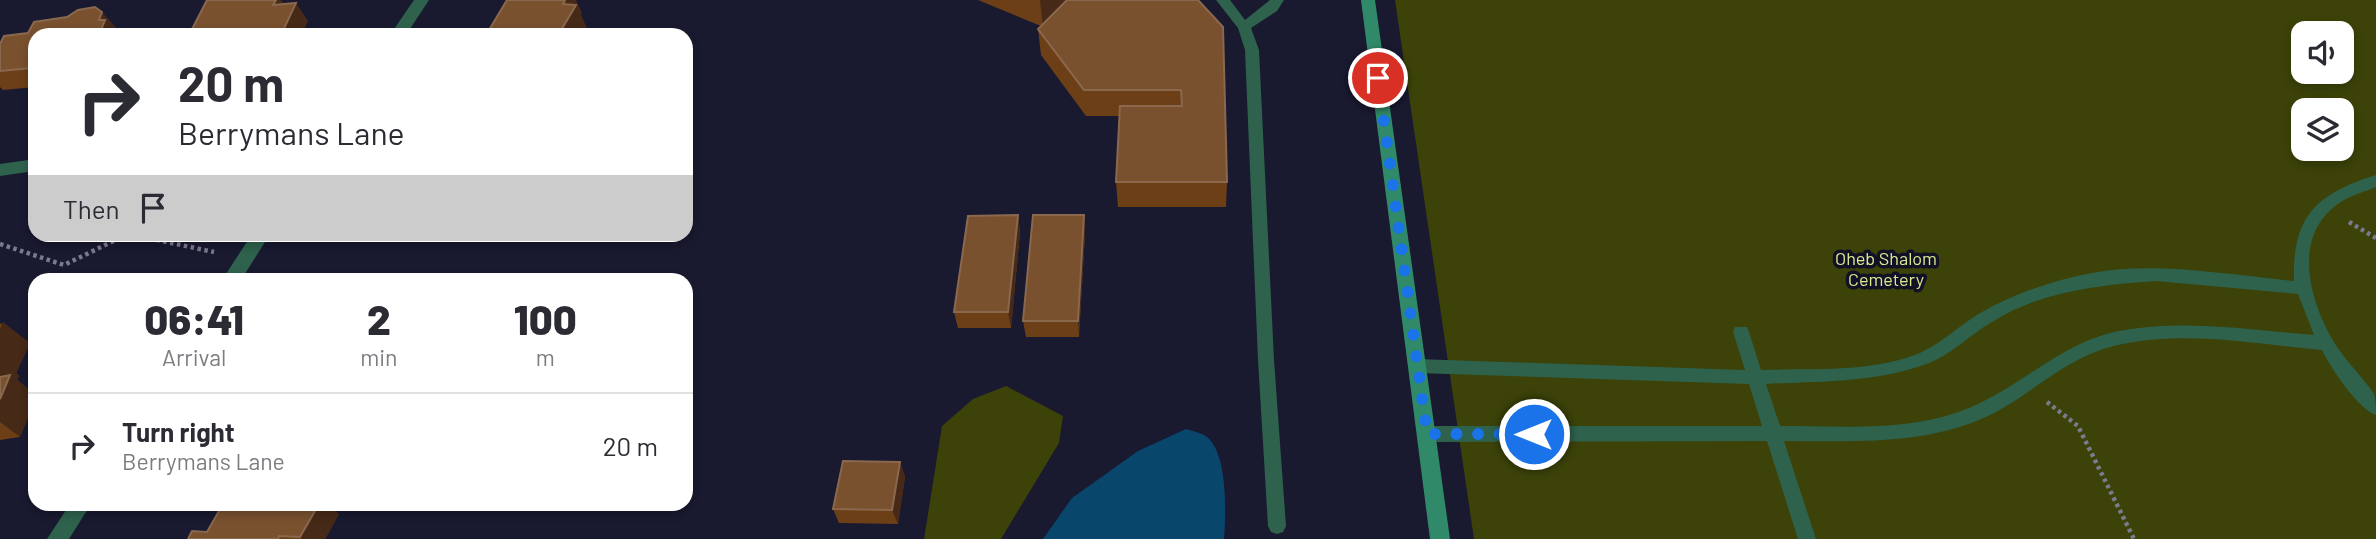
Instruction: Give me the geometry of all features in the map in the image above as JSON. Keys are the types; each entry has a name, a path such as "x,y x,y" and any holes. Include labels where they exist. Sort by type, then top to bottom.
{"street":[{"path":"403,28 422,0"},
{"path":"1368,0 1440,539"},
{"path":"0,170 28,166"},
{"path":"236,273 257,242"},
{"path":"57,539 76,511"}],"lane":[{"path":"1223,0 1244,27 1252,50 1276,526"},
{"path":"1244,27 1272,8 1278,0"},
{"path":"2376,181 2341,194 2310,222 2299,256 2301,288 2324,343 2356,388 2376,408"},
{"path":"1417,366 1755,377 1857,373 1900,366 1927,356 1988,316 2036,294 2094,279 2156,275 2301,288"},
{"path":"1741,332 1807,539"},
{"path":"1427,434 1886,433 1936,424 1984,410 2052,365 2091,346 2135,335 2186,333 2324,343"}],"path":[{"path":"0,244 64,265 112,242"},
{"path":"165,242 215,253"},
{"path":"2024,385 2078,426 2134,539"}],"green space":[{"name":"Oheb Shalom Cemetery","path":"1395,0 2376,0 2376,539 1474,539"},
{"path":"1006,386 1063,416 1059,443 1001,539 924,539 942,426 973,399"}],"water":[{"path":"1186,429 1207,437 1219,457 1224,485 1224,539 1043,539 1072,498 1138,451"}],"building":[{"path":"207,0 276,0 273,5 296,3 284,28 193,28"},
{"path":"507,0 565,0 563,4 576,5 562,28 490,28"},
{"path":"1067,0 1198,0 1223,27 1227,182 1116,182 1120,106 1182,106 1181,90 1084,90 1038,29"},
{"path":"95,7 102,12 99,20 105,20 102,28 31,28 34,22 67,17 78,10"},
{"path":"28,33 28,68 0,71 0,44 4,36"},
{"path":"1018,215 1008,312 954,312 968,216"},
{"path":"1033,215 1084,215 1078,321 1023,321"},
{"path":"10,375 0,399 0,377"},
{"path":"843,461 900,462 892,510 833,509"},
{"path":"219,511 315,511 300,537 188,539 192,531 207,532"}],"route":[{"path":"1378,78 1427,434 1534,434"}]}
